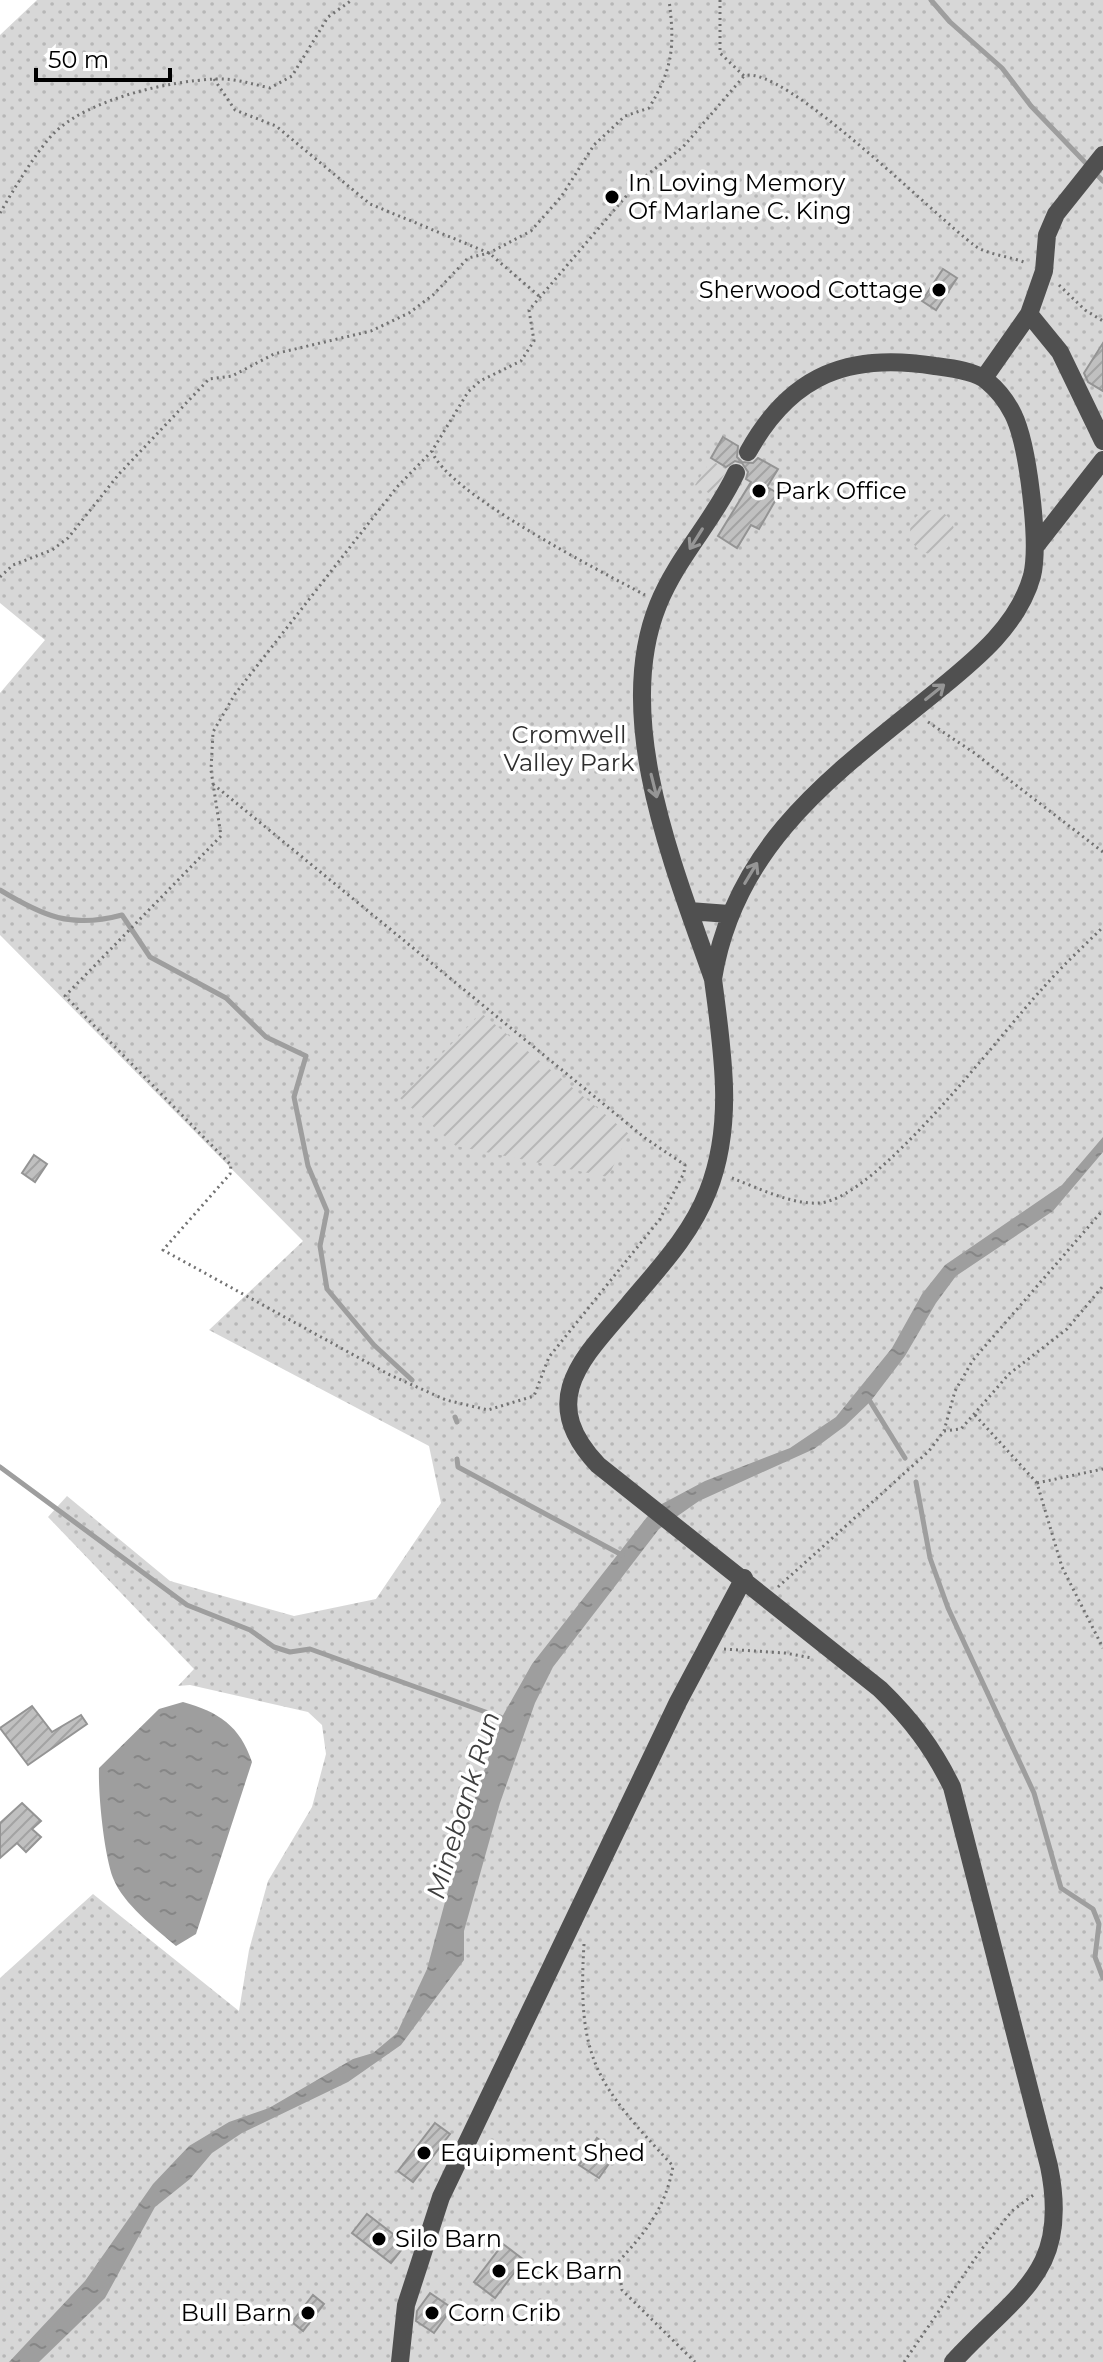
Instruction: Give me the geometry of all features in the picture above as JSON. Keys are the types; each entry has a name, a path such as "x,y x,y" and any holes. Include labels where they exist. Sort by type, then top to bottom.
{"street":[{"path":"984,378 1029,314 1044,271 1047,235 1056,214 1103,155"},
{"path":"1029,314 1060,352 1103,441"},
{"path":"713,979 719,941 749,874 803,802 970,665 1004,630 1032,576 1035,547 1020,436 1002,396 984,378 947,368 889,360 857,363 830,371 783,402 748,452"},
{"path":"1035,547 1103,460"},
{"path":"736,473 659,602 649,632 643,674 643,722 650,773 689,911 713,979 725,1075 723,1122 714,1171 694,1220 680,1242 590,1346 569,1386 570,1422 577,1439 598,1465 744,1578 880,1689 911,1719 936,1753 963,1819 1049,2166 1057,2222 1037,2274 953,2362"},
{"path":"689,911 729,914"},
{"path":"400,2362 406,2305 441,2197 678,1702 744,1578"}],"path":[{"path":"0,213 23,174 54,133 105,99 214,79 240,80 270,88 292,76 328,17 352,0"},
{"path":"0,577 13,565 52,550 68,538 119,474 209,379 232,376 274,354 371,331 409,313 433,295 468,258 489,253 531,231 561,197 594,145 625,116 649,108 665,80 672,57 673,27 669,0"},
{"path":"720,0 720,53 744,76 760,76 802,99 978,248 1013,257 1044,271 1085,310 1103,321"},
{"path":"213,784 645,1138 685,1165 660,1219 549,1357 534,1396 488,1410 446,1400 390,1375 163,1250 230,1174 231,1165 65,996 221,836 213,784 213,732 235,694 397,487 432,451 468,392 480,381 521,361 534,341 529,310 539,296 639,181 683,147 744,76"},
{"path":"214,79 235,110 276,126 370,204 489,253 539,296"},
{"path":"432,451 442,469 537,538 659,602"},
{"path":"912,712 973,752 1103,852"},
{"path":"714,1171 794,1199 822,1203 851,1190 888,1162 1044,986 1103,927"},
{"path":"776,1589 917,1464 944,1431 955,1391 973,1360 1103,1210"},
{"path":"944,1431 961,1429 1009,1374 1067,1329 1103,1286"},
{"path":"975,1415 1037,1483 1062,1567 1103,1648"},
{"path":"1037,1483 1103,1469"},
{"path":"718,1649 785,1653 815,1659"},
{"path":"584,1935 584,2035 601,2083 673,2166 668,2195 647,2231 618,2262 622,2290 695,2362"},
{"path":"904,2362 989,2240 1012,2211 1036,2193 1035,2179"}],"green space":[{"name":"Cromwell Valley Park","path":"37,0 1103,0 1103,2362 0,2362 0,1978 93,1894 239,2011 249,1950 268,1881 312,1807 326,1754 322,1725 308,1712 190,1685 178,1686 194,1669 48,1517 67,1496 170,1581 294,1616 376,1599 441,1503 429,1446 209,1330 303,1241 0,935 0,693 45,640 0,603 0,35"},
{"path":"711,460 727,470 712,495 695,485"},
{"path":"932,510 948,516 954,532 948,548 932,554 916,548 910,532 916,516"},
{"path":"481,1013 629,1134 608,1177 456,1146 400,1098"}],"water":[{"name":"Minebank Run","path":"1103,1137 1103,1152 1053,1211 956,1276 905,1356 870,1402 845,1426 814,1449 699,1501 659,1529 553,1667 535,1703 500,1803 464,1931 464,1960 401,2045 348,2082 242,2133 212,2153 190,2179 155,2207 105,2298 39,2362 9,2362 85,2281 153,2184 189,2146 229,2122 269,2108 353,2059 373,2053 397,2033 427,1969 464,1831 502,1717 532,1664 647,1517 658,1506 705,1481 790,1448 836,1417 892,1348 922,1294 945,1265 1062,1185"},
{"path":"183,1702 226,1722 241,1739 252,1762 196,1934 176,1946 132,1906 113,1878 102,1824 99,1768 159,1709"}],"building":[{"name":"Sherwood Cottage","path":"943,269 957,278 936,310 922,301"},
{"path":"1103,343 1103,391 1088,382 1084,373"},
{"name":"Park Office","path":"723,437 738,446 737,457 742,462 753,463 758,458 778,469 767,487 779,494 759,529 751,525 737,548 718,536 751,482 746,479 748,472 742,463 735,461 726,467 711,458"},
{"path":"34,1155 47,1164 35,1182 22,1173"},
{"path":"32,1706 52,1732 81,1715 87,1724 28,1765 0,1728"},
{"path":"22,1803 41,1821 32,1829 41,1837 26,1852 17,1843 0,1858 0,1823"},
{"name":"Equipment Shed","path":"435,2123 450,2134 413,2182 398,2171"},
{"path":"597,2138 617,2152 599,2178 579,2165"},
{"name":"Silo Barn","path":"367,2214 406,2244 391,2263 352,2233"},
{"name":"Eck Barn","path":"503,2244 524,2260 495,2298 474,2282"},
{"name":"Corn Crib","path":"430,2293 452,2308 434,2333 416,2321 417,2311"},
{"name":"Bull Barn","path":"313,2295 324,2304 303,2331 292,2322"}],"waterway":[{"path":"931,0 950,22 1002,68 1031,106 1103,181"},
{"path":"0,890 58,918 87,921 122,915 150,957 226,998 266,1037 306,1056 294,1097 308,1166 327,1211 320,1246 327,1289 374,1345 412,1380"},
{"path":"868,1398 905,1458"},
{"path":"455,1417 457,1422"},
{"path":"457,1459 458,1467 622,1555"},
{"path":"0,1467 187,1605 250,1630 274,1647 290,1652 310,1649 505,1719"},
{"path":"916,1482 930,1558 948,1608 1034,1793 1061,1888 1093,1909 1099,1924 1095,1957 1103,1978"}],"place":[{"name":"In Loving Memory Of Marlane C. King","path":"612,197"},
{"name":"Sherwood Cottage","path":"939,290"},
{"name":"Park Office","path":"759,491"},
{"name":"Equipment Shed","path":"424,2153"},
{"name":"Silo Barn","path":"379,2239"},
{"name":"Eck Barn","path":"499,2271"},
{"name":"Bull Barn","path":"308,2313"},
{"name":"Corn Crib","path":"432,2313"}]}
